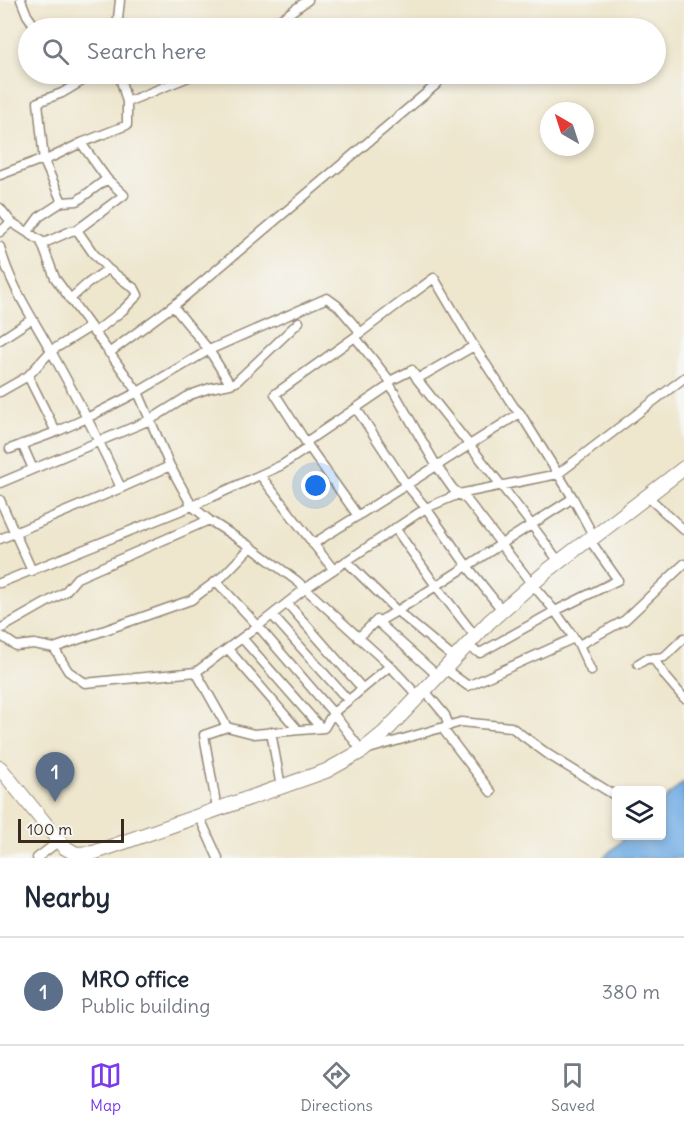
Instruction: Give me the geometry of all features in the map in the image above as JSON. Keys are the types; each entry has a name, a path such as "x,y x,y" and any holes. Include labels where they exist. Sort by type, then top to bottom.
{"main road":[{"path":"1,771 64,847 77,856 93,853 326,771 362,751 384,734 471,641 532,584 684,468"}],"street":[{"path":"21,0 29,18"},
{"path":"118,18 120,0"},
{"path":"283,18 309,0"},
{"path":"62,202 44,160 38,102 62,93 77,84"},
{"path":"0,175 44,160 127,125 127,102 121,84"},
{"path":"127,102 171,84"},
{"path":"109,353 173,306 437,84"},
{"path":"42,244 77,230 124,195 107,179 81,143"},
{"path":"28,232 39,217 62,202 77,201 107,179"},
{"path":"0,208 11,222 41,242 55,278 138,392 170,466 192,506 306,588 358,638 445,715 445,727 491,792"},
{"path":"0,232 11,222"},
{"path":"0,392 28,376 51,351 92,330 138,296 135,290 108,269 93,253 77,230"},
{"path":"0,250 18,294 100,441 121,488"},
{"path":"70,299 108,269"},
{"path":"358,516 275,394 434,278 474,346 520,413 573,498 592,538 618,580 555,611 480,653 395,528"},
{"path":"10,449 87,418 209,351 327,298 338,306 390,383 436,465 453,489 467,500 555,611 576,642 591,671"},
{"path":"173,306 209,351 230,384"},
{"path":"0,340 32,319"},
{"path":"0,483 150,420 190,395 236,382 299,322"},
{"path":"417,379 474,346"},
{"path":"0,583 192,506 282,465 390,383 412,370 468,445 532,523 559,562"},
{"path":"28,376 56,432"},
{"path":"54,648 68,671 85,683 196,672 306,588 426,508 459,494 558,474 684,378"},
{"path":"356,408 406,484 502,610"},
{"path":"313,544 520,413"},
{"path":"22,444 33,470"},
{"path":"0,538 170,466"},
{"path":"260,475 333,569"},
{"path":"647,496 684,530"},
{"path":"358,638 377,620 378,622 397,611 573,498"},
{"path":"0,500 32,571"},
{"path":"0,629 64,592 76,578 209,520"},
{"path":"0,635 16,646 34,644 54,648 191,600 223,576 251,547"},
{"path":"345,561 397,611 446,668"},
{"path":"378,622 446,668 468,686 626,620 684,564"},
{"path":"216,581 333,713 362,751 460,722 511,728 549,755 612,794"},
{"path":"287,603 362,688"},
{"path":"272,615 348,700"},
{"path":"242,638 321,728"},
{"path":"638,664 646,659 664,657 684,638"},
{"path":"228,649 298,730"},
{"path":"653,658 684,698"},
{"path":"217,809 204,735 227,727 255,734 324,728 333,713 390,666"},
{"path":"196,672 227,727"},
{"path":"271,732 281,787"},
{"path":"199,816 218,858"},
{"path":"37,858 59,841"}],"water":[{"path":"684,781 684,858 603,858 623,840 666,840 666,798"}],"place":[{"name":"MRO office","path":"55,802"}]}
